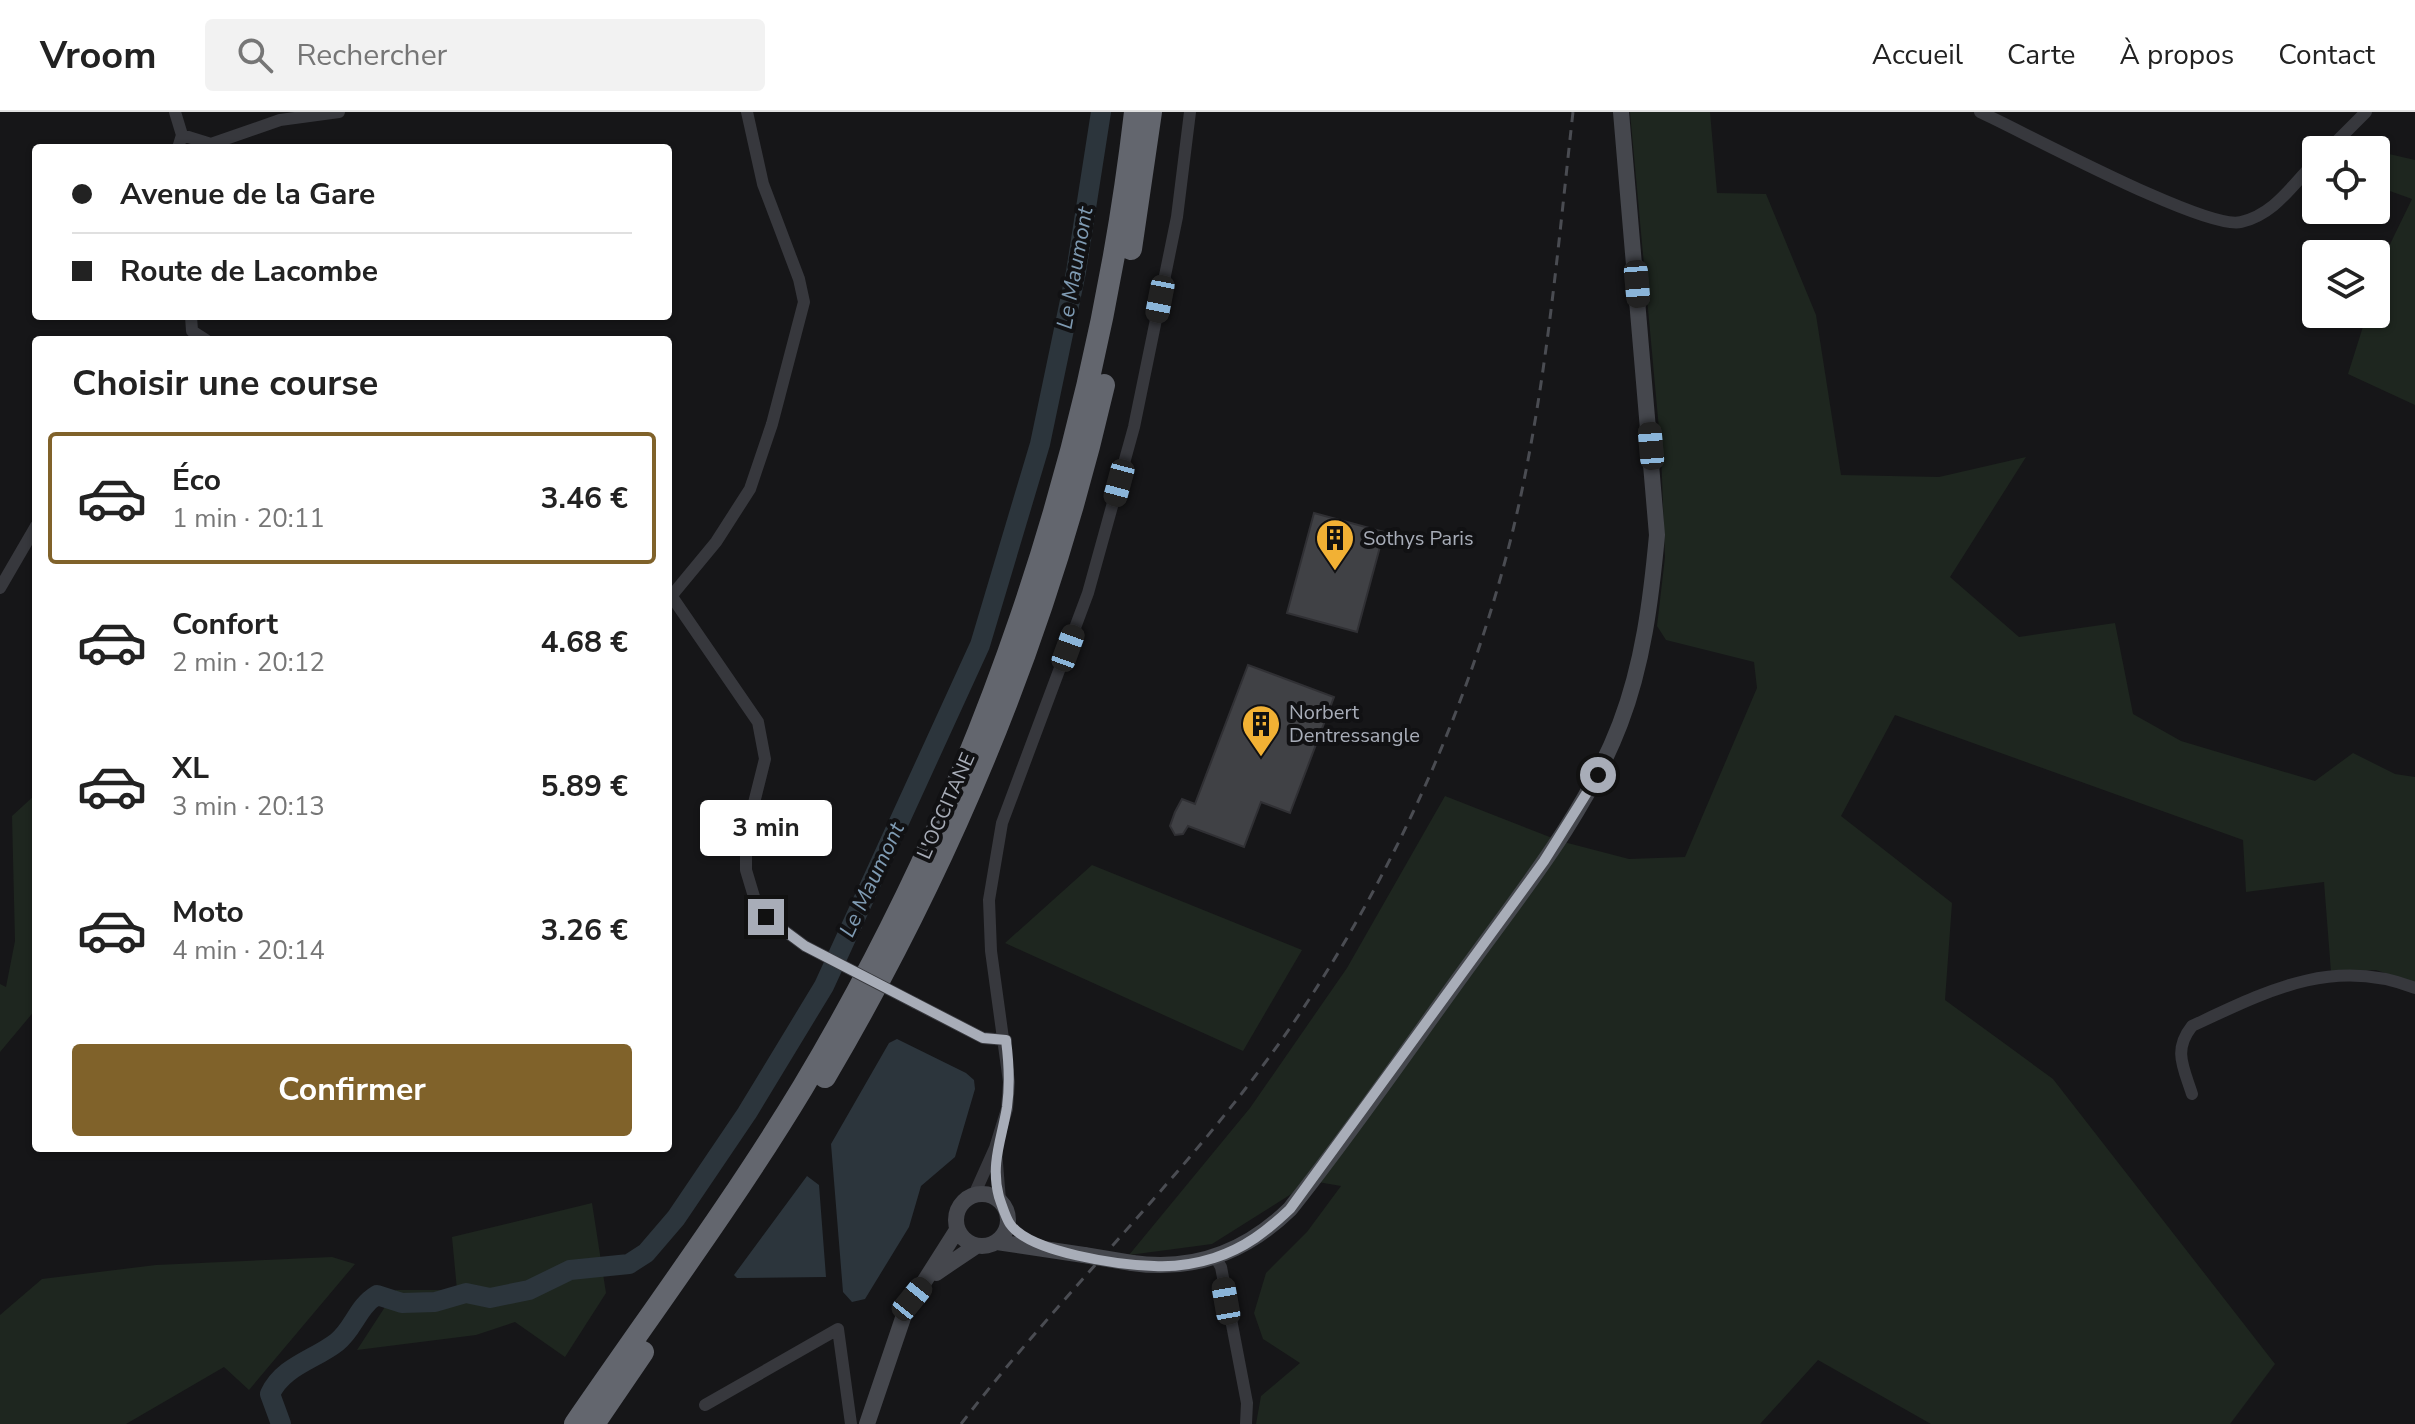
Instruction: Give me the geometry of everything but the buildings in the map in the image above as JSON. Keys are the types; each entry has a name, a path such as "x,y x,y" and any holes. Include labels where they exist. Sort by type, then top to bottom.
{"highway":[{"name":"L'OCCITANE","path":"575,1424 803,1086 925,854 977,737 1014,640 1075,440 1102,330 1135,112"},
{"name":"L'OCCITANE","path":"594,1424 775,1158 823,1081 909,924 979,773 1029,646 1092,438 1127,274 1151,112"}],"street":[{"path":"175,112 180,142 211,144 280,120 339,112"},
{"path":"672,592 716,542 750,489 772,424 804,302 799,279 763,184 747,112"},
{"path":"974,1195 995,1148 1007,1109 1009,1063 991,951 989,900 1002,823 1088,593 1134,427 1177,217 1190,112"},
{"path":"928,1279 976,1246 997,1242 1045,1247 1132,1263 1183,1265 1215,1257 1253,1241 1290,1209 1306,1188 1544,861 1598,775 1620,726 1637,675 1651,595 1657,535 1621,112"},
{"path":"1980,112 2062,156 2209,218 2237,224 2268,212 2302,176"},
{"path":"2342,136 2366,112"},
{"path":"0,588 32,533"},
{"path":"672,594 758,722 765,759 746,835 746,870 755,900 766,917 805,946 983,1038 1006,1040"},
{"path":"2192,1094 2181,1059 2181,1040 2192,1026 2302,979 2387,978 2415,988"},
{"path":"995,1148 1000,1200 1009,1223 1045,1247"},
{"path":"867,1424 905,1312 957,1230 956,1213 966,1198 974,1195 992,1195 1000,1200"},
{"path":"997,1242 1009,1223"},
{"path":"957,1230 976,1246"},
{"path":"1215,1257 1221,1267 1247,1403 1246,1424"},
{"path":"705,1405 838,1329 851,1424"}],"shaded area":[{"path":"1630,112 1710,112 1717,193 1766,194 1816,315 1841,475 1939,477 2026,457 1950,577 2019,637 2115,623 2133,714 2181,741 2315,781 2353,753 2395,774 2415,777 2415,983 2376,970 2331,972 2324,882 2246,892 2243,840 1895,715 1841,816 1952,903 1945,1000 2053,1079 2275,1364 2230,1424 1931,1424 1818,1360 1760,1424 1256,1424 1261,1396 1300,1363 1263,1339 1254,1313 1266,1273 1307,1232 1341,1186 1312,1181 1212,1244 1129,1255 1250,1108 1347,968 1445,796 1560,841 1629,859 1685,857 1757,688 1754,662 1666,640 1657,626 1665,557 1661,451"},
{"path":"2390,154 2415,160 2415,405 2348,374 2363,328 2390,328 2390,244 2412,199 2390,191"},
{"path":"32,798 32,1014 0,1052 0,984 6,987 15,941 12,816"},
{"path":"1092,865 1302,950 1243,1051 1005,943"},
{"path":"897,1039 966,1073 974,1080 975,1089 955,1157 921,1186 909,1227 865,1299 852,1302 843,1292 831,1144 889,1043"},
{"path":"807,1176 819,1185 826,1277 737,1278 734,1275"},
{"path":"592,1203 606,1293 565,1357 515,1322 476,1335 357,1350 396,1290 457,1290 452,1237"},
{"path":"332,1257 355,1264 249,1390 224,1367 126,1424 0,1424 0,1315 42,1279 156,1265"}],"waterway":[{"name":"Le Maumont","path":"281,1424 270,1394 276,1384 291,1370 337,1342 377,1295 402,1303 435,1302 466,1293 490,1298 529,1290 570,1270 629,1264 646,1253 676,1218 747,1113 824,986 980,645 1040,444 1076,272 1101,112"}],"railway":[{"path":"961,1424 1044,1323 1174,1176 1256,1075 1335,958 1408,823 1440,753 1467,681 1492,608 1512,534 1542,373 1573,112"}],"place":[{"name":"Sothys Paris","path":"1335,572"},
{"name":"Norbert Dentressangle","path":"1261,758"}],"route":[{"path":"766,917 805,946 983,1038 1006,1040 1009,1063 1007,1109 995,1148 996,1171 1000,1200 1005,1206 1009,1223 1023,1235 1045,1247 1064,1251 1154,1266 1183,1265 1215,1257 1253,1241 1290,1209 1544,861 1598,775"}]}
